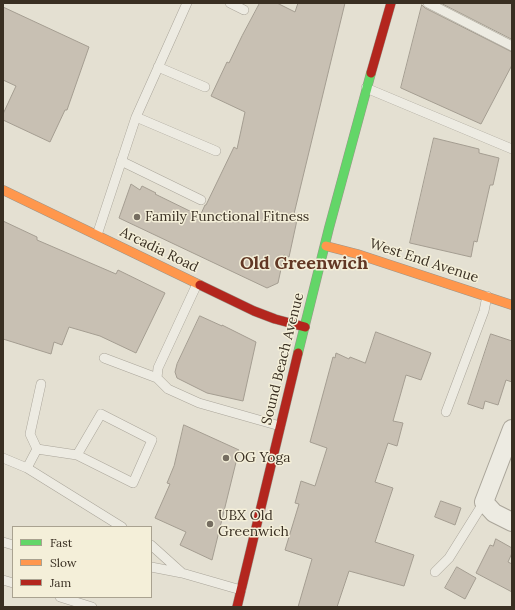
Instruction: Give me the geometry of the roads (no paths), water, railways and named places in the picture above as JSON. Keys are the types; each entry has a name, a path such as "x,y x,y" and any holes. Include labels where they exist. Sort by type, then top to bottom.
{"street":[{"name":"Sound Beach Avenue","path":"237,607 305,327 366,88 391,3"},
{"name":"Arcadia Road","path":"3,190 254,311 275,319 305,327"},
{"name":"West End Avenue","path":"326,246 357,254 512,305"},
{"path":"512,429 484,502 494,513 512,522"}],"lane":[{"path":"96,235 136,117 187,3"},
{"path":"230,3 244,10"},
{"path":"428,3 512,46"},
{"path":"158,67 205,87"},
{"path":"366,88 512,149"},
{"path":"136,117 216,151"},
{"path":"121,161 202,200"},
{"path":"158,378 158,368 197,284"},
{"path":"446,412 484,311 487,296"},
{"path":"104,358 158,378 168,389 199,403 282,426"},
{"path":"37,449 30,434 41,384"},
{"path":"37,449 77,455 133,483 152,440 101,414 77,455"},
{"path":"27,468 37,449"},
{"path":"3,458 27,468 120,526"},
{"path":"435,572 449,558 484,502"},
{"path":"152,546 182,573"},
{"path":"152,567 182,573 241,590"},
{"path":"63,598 92,607"}],"place":[{"name":"Family Functional Fitness","path":"137,217"},
{"name":"OG Yoga","path":"226,458"},
{"name":"UBX Old Greenwich","path":"210,524"}],"district":[{"name":"Old Greenwich","path":"304,264"}]}
